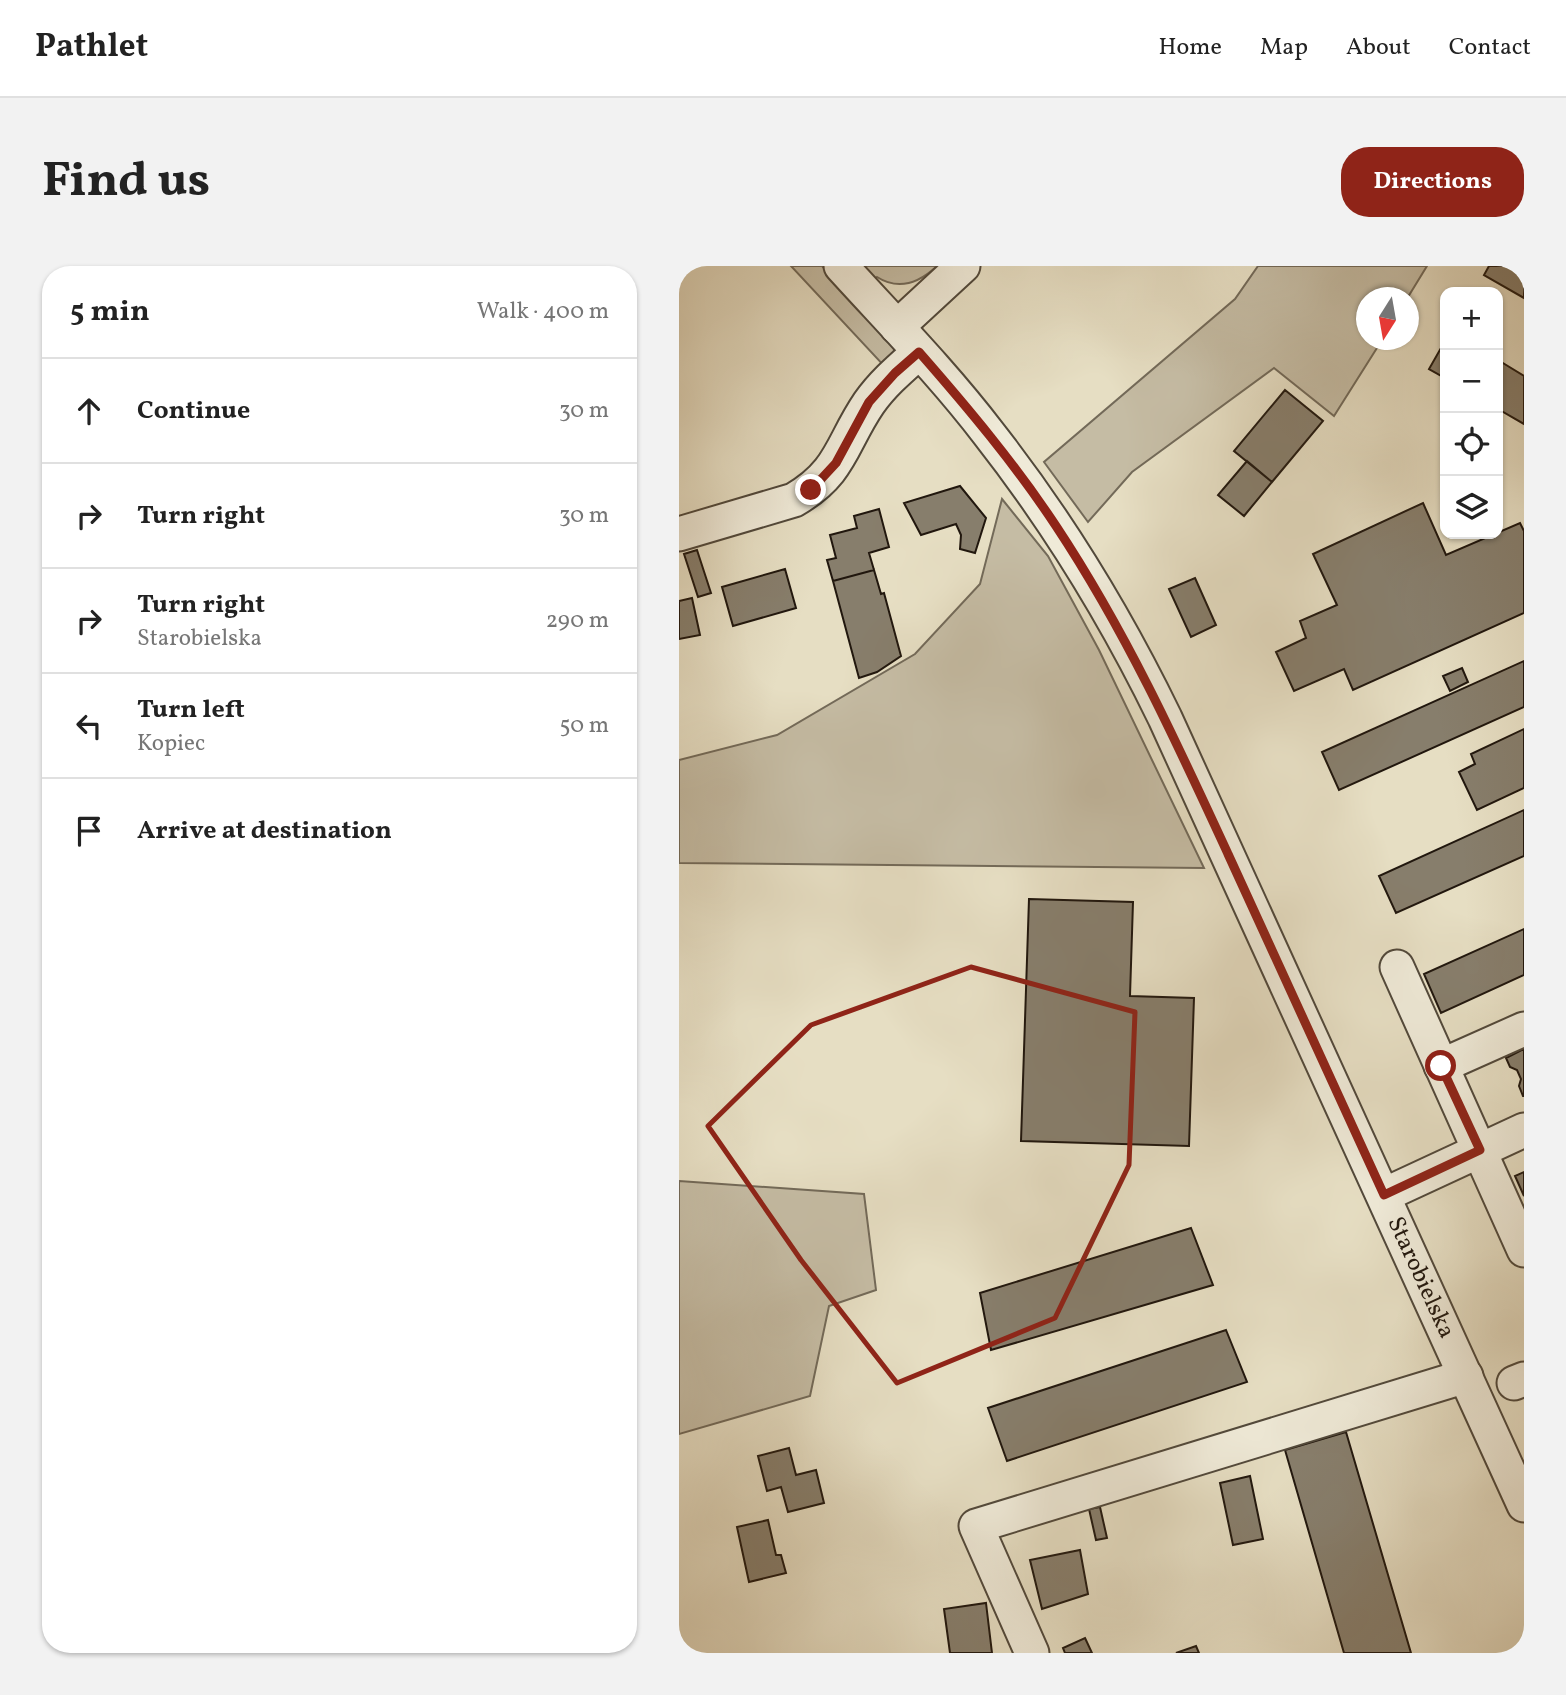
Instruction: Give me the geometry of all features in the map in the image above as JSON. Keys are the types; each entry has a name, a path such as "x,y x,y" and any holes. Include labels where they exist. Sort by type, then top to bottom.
{"street":[{"name":"Starobielska","path":"841,266 988,432 1056,526 1115,621 1165,718 1523,1500"},
{"path":"897,327 963,266"},
{"path":"679,534 794,500 811,490 836,463 869,402 895,373 919,352"},
{"path":"1397,967 1524,1250"},
{"path":"1441,1066 1524,1029"},
{"path":"1384,1195 1524,1130"},
{"path":"1033,1653 976,1526 1466,1376"}],"highlighted area":[{"path":"971,967 1135,1012 1129,1165 1055,1318 897,1383 801,1260 708,1126 811,1025"}],"shaded area":[{"path":"791,266 822,266 893,343 894,353 886,368"},
{"path":"860,266 937,266 916,281 893,284 877,277 874,279"},
{"path":"1258,266 1427,266 1414,287 1356,287 1356,350 1376,350 1334,416 1274,368 1132,472 1088,522 1044,462 1235,299"},
{"path":"1002,499 1048,556 1099,650 1204,868 679,863 679,760 777,735 915,654 980,584"},
{"path":"679,1181 864,1194 876,1290 829,1306 810,1396 679,1434"}],"building":[{"path":"1489,266 1524,266 1524,298 1484,275"},
{"path":"1440,350 1440,375 1429,369"},
{"path":"1503,363 1524,376 1524,424 1503,412"},
{"path":"1285,390 1323,421 1272,482 1234,451"},
{"path":"1247,461 1272,482 1244,516 1218,495"},
{"path":"960,486 986,518 975,553 960,549 961,535 956,524 921,535 904,503"},
{"path":"1423,503 1446,555 1483,539 1503,539 1503,530 1520,523 1524,531 1524,613 1353,690 1344,669 1294,691 1276,652 1306,638 1300,621 1337,605 1313,554"},
{"path":"879,509 889,547 869,553 874,570 833,581 827,560 836,558 830,535 857,528 854,516"},
{"path":"697,550 711,593 698,597 684,554"},
{"path":"785,569 796,608 733,626 722,587"},
{"path":"874,570 881,594 884,593 901,656 877,672 859,678 833,581"},
{"path":"1195,578 1216,625 1191,637 1169,589"},
{"path":"692,598 700,635 679,639 679,601"},
{"path":"1524,661 1524,707 1339,790 1322,752"},
{"path":"1462,668 1468,682 1450,691 1443,676"},
{"path":"1524,729 1524,788 1477,810 1459,772 1475,764 1471,754"},
{"path":"1524,810 1524,856 1396,913 1379,876"},
{"path":"1029,899 1133,902 1130,996 1194,998 1189,1146 1021,1141"},
{"path":"1524,929 1524,975 1441,1013 1424,974"},
{"path":"1524,1049 1523,1096 1517,1070 1510,1067 1506,1058"},
{"path":"1524,1172 1524,1196 1515,1176"},
{"path":"1191,1228 1213,1285 991,1350 980,1293"},
{"path":"1226,1330 1247,1382 1007,1461 988,1408"},
{"path":"1346,1432 1411,1653 1344,1653 1285,1450"},
{"path":"789,1448 796,1475 816,1470 824,1503 788,1512 781,1487 767,1491 758,1456"},
{"path":"1250,1476 1263,1539 1233,1545 1220,1483"},
{"path":"1100,1507 1107,1538 1096,1540 1089,1509"},
{"path":"768,1520 776,1555 781,1555 786,1573 749,1582 737,1527"},
{"path":"1080,1550 1088,1594 1042,1609 1030,1560"},
{"path":"986,1603 992,1653 950,1653 944,1609"},
{"path":"1085,1638 1092,1653 1065,1653 1063,1648"},
{"path":"1196,1646 1199,1653 1176,1653"}],"route":[{"path":"811,490 836,463 869,402 895,373 919,352 988,432 1028,485 1115,621 1165,718 1384,1195 1480,1150 1441,1066"}]}
